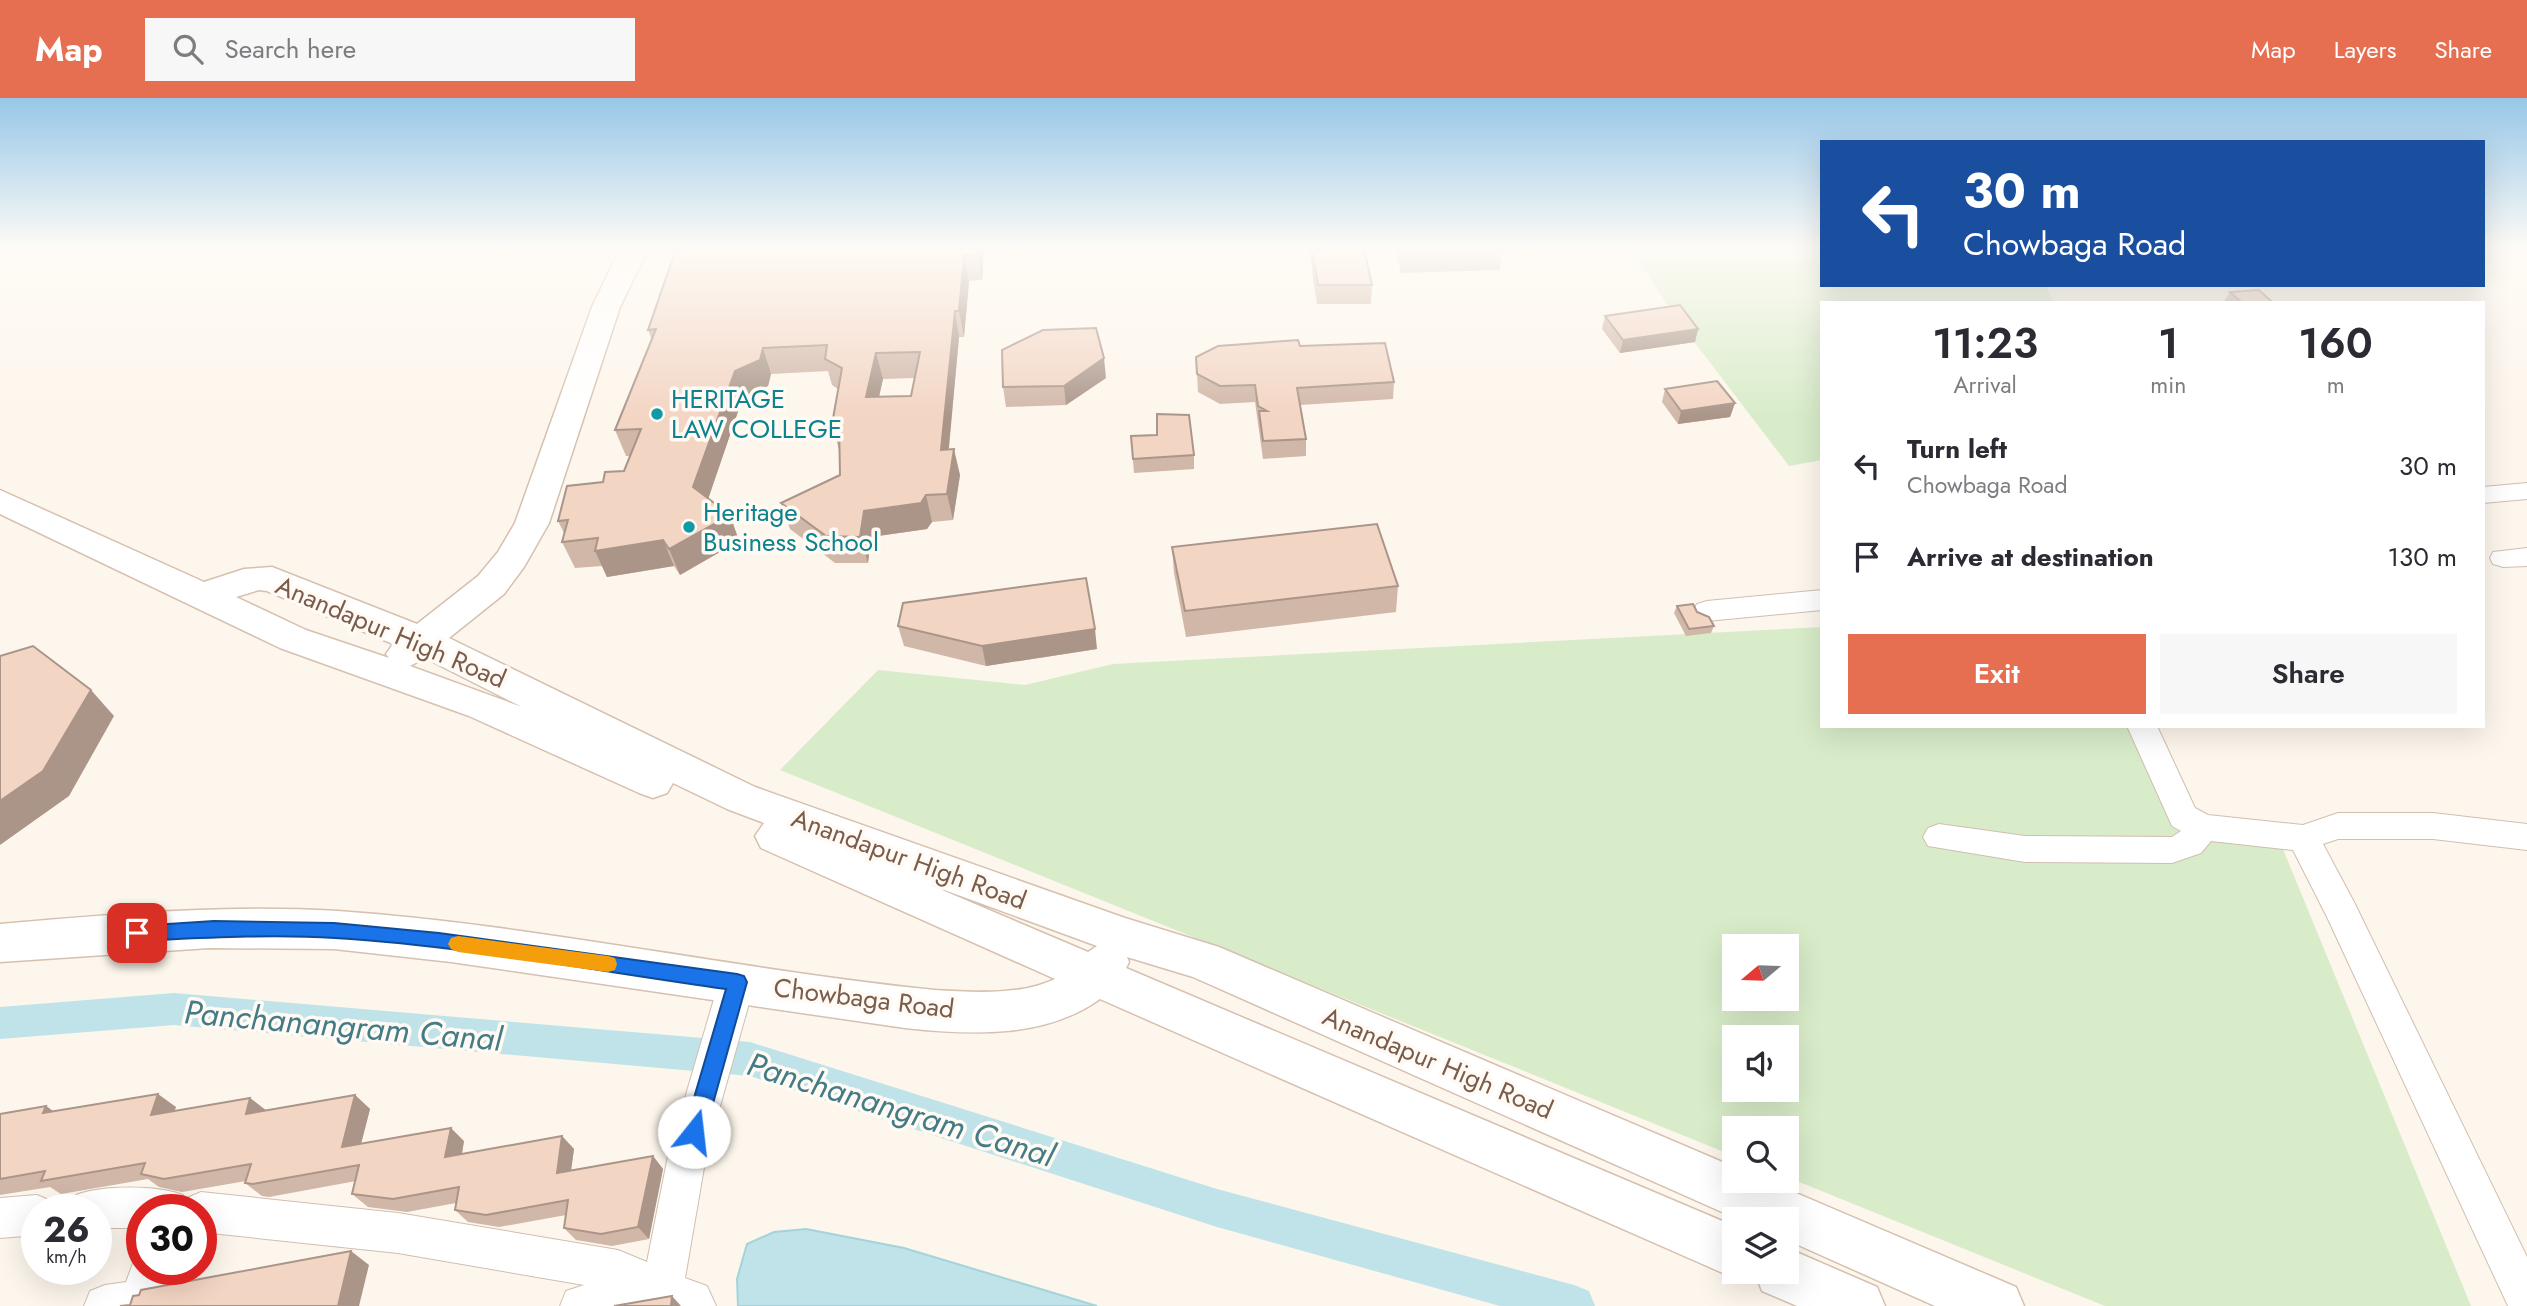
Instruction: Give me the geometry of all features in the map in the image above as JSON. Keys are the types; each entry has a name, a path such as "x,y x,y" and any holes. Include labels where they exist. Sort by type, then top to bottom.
{"main road":[{"path":"384,671 491,585 512,559 532,523 607,305"},
{"path":"0,501 202,596"},
{"name":"Anandapur High Road","path":"202,596 244,581 272,579 422,641 741,798 1125,937 1203,961 1997,1306"},
{"name":"Anandapur High Road","path":"202,596 293,639 483,706 1096,978 1397,1104 1722,1247"},
{"name":"Chowbaga Road","path":"0,943 214,929 334,930 439,941 737,982 891,1008 963,1012 1027,1008 1066,996 1096,978"},
{"path":"1096,978 1125,937"},
{"path":"1799,1280 1858,1306"}],"street":[{"path":"2485,495 2527,491"},
{"path":"1707,611 1820,600"},
{"path":"2143,728 2183,817 2203,827 2303,838 2338,826 2433,825 2527,837"},
{"path":"1939,836 2025,849 2172,850 2190,844 2203,827"},
{"path":"2303,838 2348,924 2527,1301"},
{"path":"679,1297 687,1156 737,982"},
{"path":"217,1214 398,1233 618,1270 679,1297"},
{"path":"0,1218 21,1216"},
{"path":"581,1306 679,1297"}],"green space":[{"path":"1668,305 1820,305 1820,460 1789,466"},
{"path":"1820,627 1820,728 2139,728 2178,813 2273,825 2471,1306 2105,1306 1799,1182 1799,1116 1722,1116 1722,1151 780,770 878,670 1025,685 1113,664"}],"water":[{"path":"806,1229 904,1248 1097,1306 738,1306 737,1279 747,1244 774,1232"}],"building":[{"path":"657,305 960,305 959,311 955,311 941,450 954,449 947,494 926,495 921,503 864,511 860,537 826,536 781,503 840,475 839,423 832,424 842,368 825,359 827,345 763,348 760,360 735,371 693,487 730,515 669,549 663,540 595,551 598,538 562,542 568,520 558,521 567,486 603,482 605,472 624,471 641,429 615,430 656,329 648,330","holes":["920,352 911,396 866,397 876,353"]},
{"path":"1680,305 1698,329 1623,340 1605,316"},
{"path":"1096,328 1104,358 1064,386 1003,387 1002,350 1043,330"},
{"path":"1298,340 1300,346 1385,343 1394,382 1297,388 1306,439 1263,441 1259,411 1267,411 1258,406 1255,385 1220,386 1197,374 1196,357 1218,346"},
{"path":"1717,381 1735,403 1681,411 1665,389"},
{"path":"1157,414 1189,415 1194,455 1133,459 1131,436 1157,435"},
{"path":"1377,524 1398,586 1185,611 1172,547"},
{"path":"1086,578 1095,629 982,646 898,626 903,603"},
{"path":"1693,604 1697,612 1709,617 1714,626 1689,629 1677,606"},
{"path":"33,646 91,690 43,771 0,801 0,656"},
{"path":"158,1094 151,1115 250,1098 246,1114 355,1095 342,1147 451,1128 445,1157 562,1136 557,1173 653,1156 638,1227 601,1234 564,1228 568,1200 486,1215 455,1210 459,1187 393,1199 352,1194 359,1165 253,1184 245,1183 251,1164 164,1179 141,1174 145,1163 41,1181 45,1171 0,1179 0,1114 46,1106 43,1113"},
{"path":"351,1251 338,1306 120,1306 130,1305 133,1296 139,1295 141,1290 168,1285 217,1285 217,1276"},
{"path":"672,1296 671,1306 614,1306"}],"waterway":[{"name":"Panchanangram Canal","path":"0,1023 174,1009 750,1059 1217,1208 1574,1306"}],"slow traffic":[{"path":"458,944 608,964"}],"place":[{"name":"HERITAGE LAW COLLEGE","path":"657,414"},
{"name":"Heritage Business School","path":"689,527"}],"route":[{"path":"137,933 214,929 334,930 439,941 737,982 694,1132"}]}
